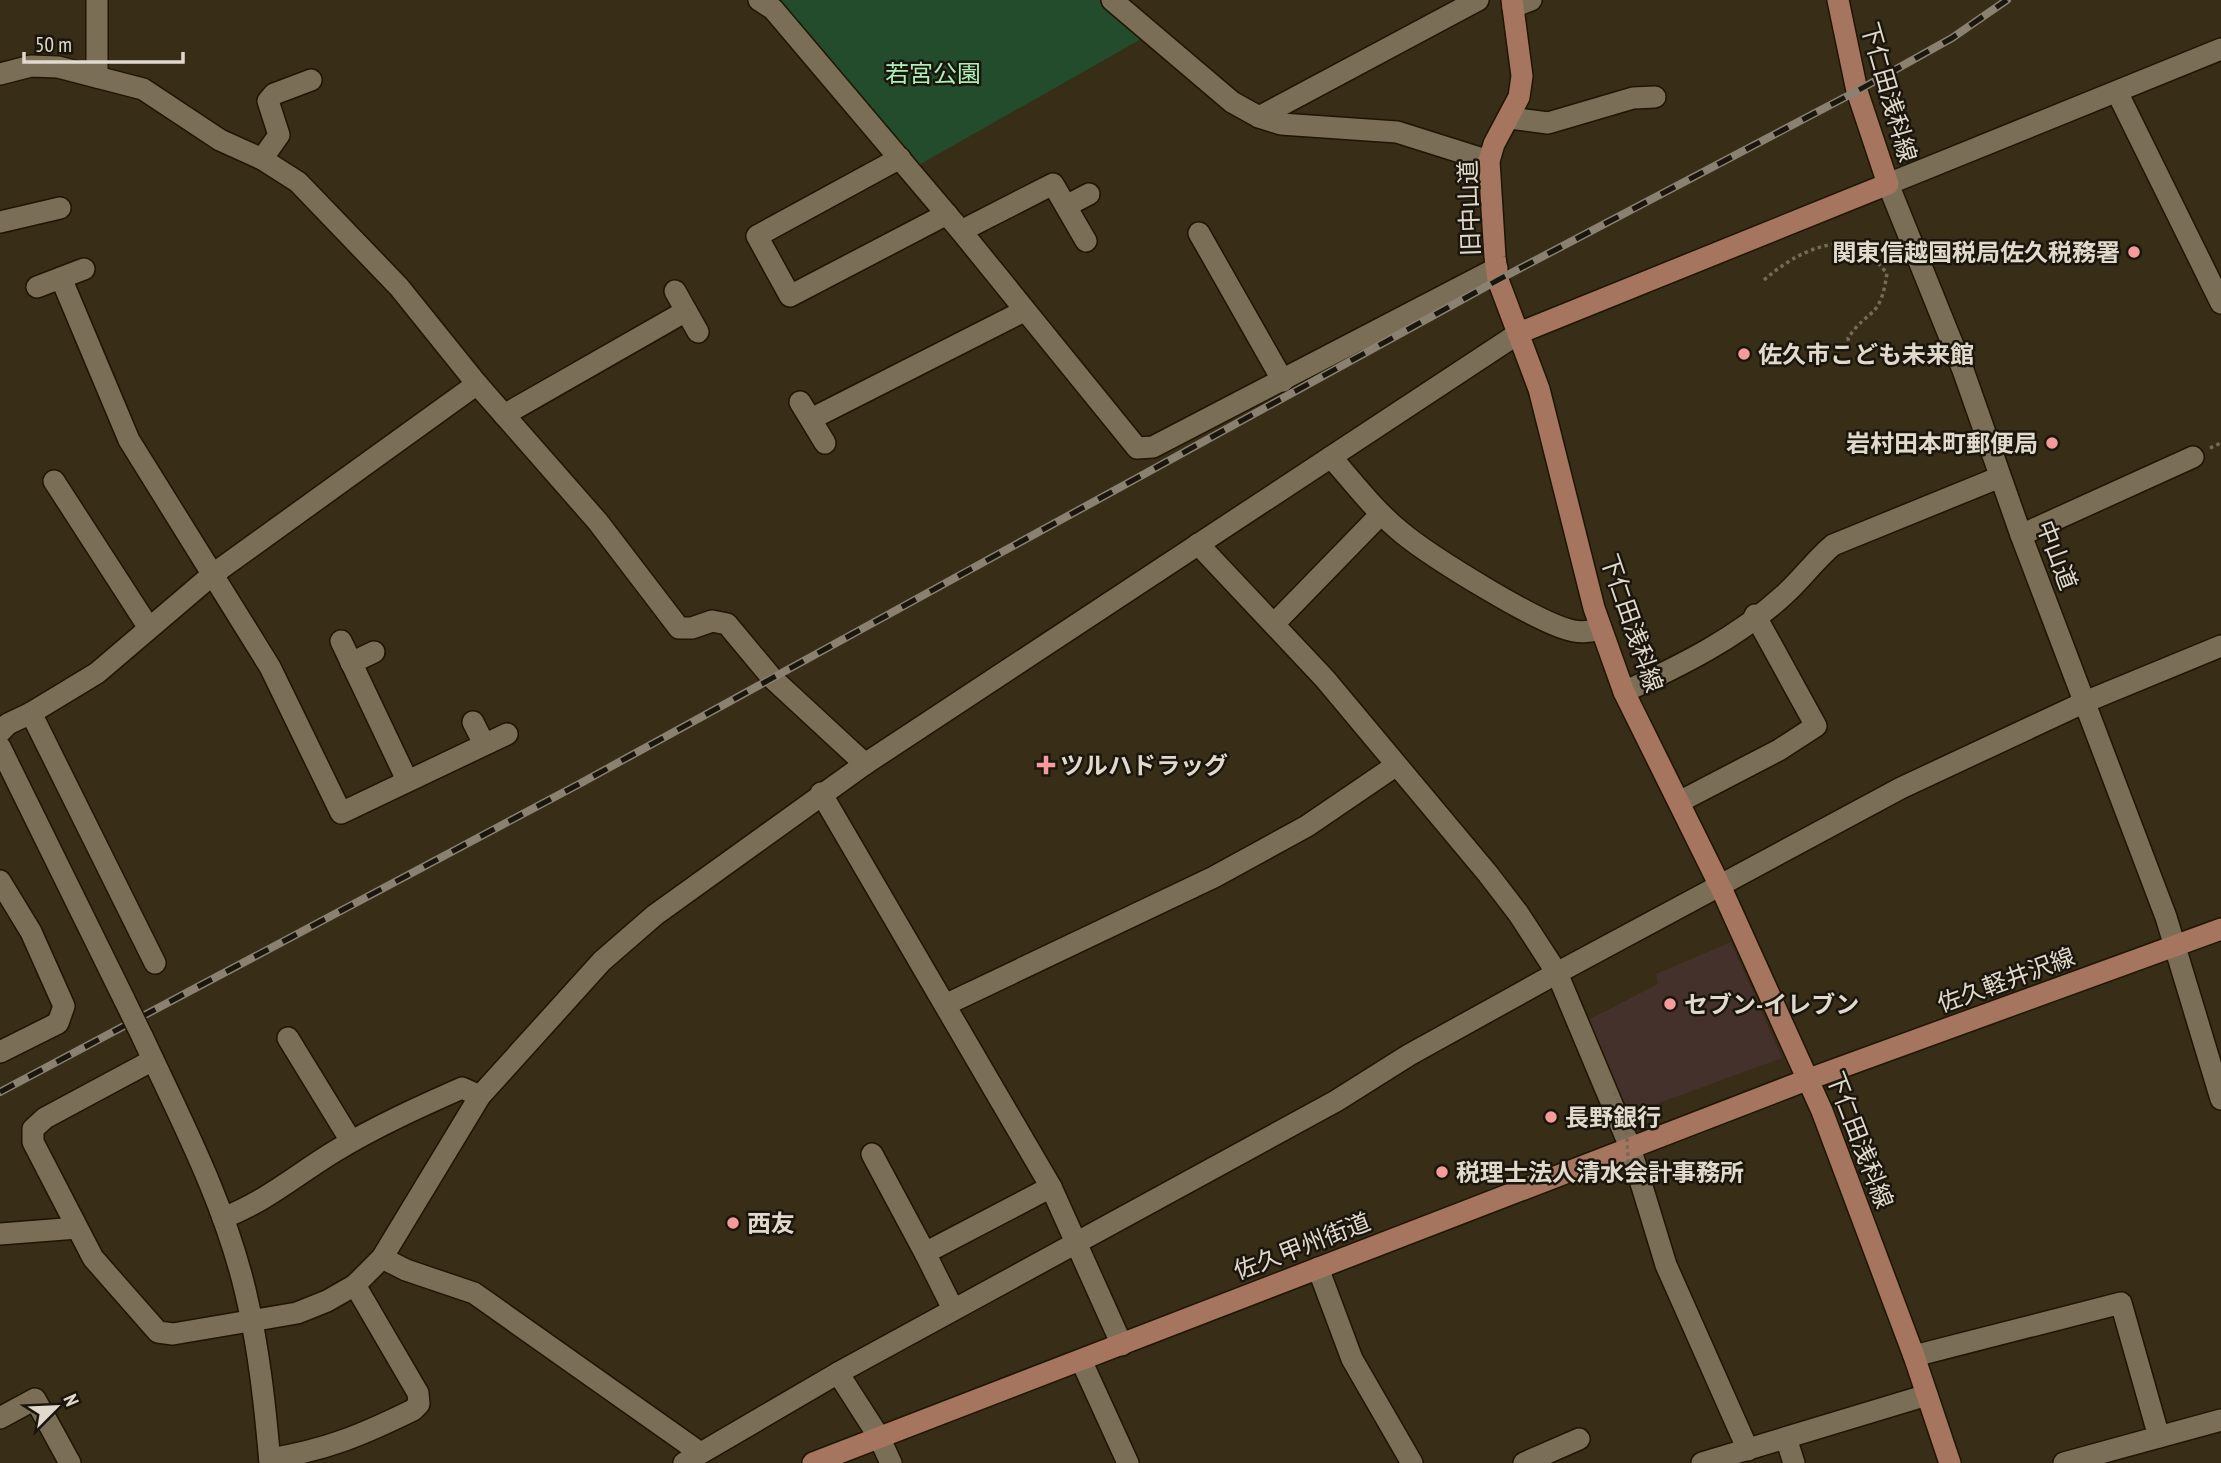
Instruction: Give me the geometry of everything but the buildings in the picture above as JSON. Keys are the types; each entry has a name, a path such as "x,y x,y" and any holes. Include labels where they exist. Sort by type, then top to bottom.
{"main road":[{"name":"下仁田浅科線","path":"1838,0 1857,91 1888,184 1519,334 1539,389 1601,629 1624,692 1679,802 1809,1079 1914,1356 1950,1463"},
{"name":"旧中山道","path":"1519,2 1522,76 1519,97 1494,144 1489,161 1498,280 1519,334"},
{"name":"佐久軽井沢線","path":"1809,1079 2221,929"},
{"name":"佐久甲州街道","path":"813,1463 1809,1079"}],"street":[{"path":"97,0 97,77"},
{"path":"760,0 773,9 900,158 1137,448 1153,447 1497,268"},
{"path":"1113,0 1232,102 1259,117 1281,124 1397,132 1489,161"},
{"path":"1259,117 1478,0"},
{"path":"1888,184 2221,49"},
{"path":"0,75 31,66 58,67 143,89 220,139 262,159 298,182 399,287 477,384 598,522 679,628 692,628 712,621 727,624 772,678 864,764"},
{"path":"262,159 279,135 268,101 274,94 311,80"},
{"path":"2117,92 2221,303"},
{"path":"1510,118 1548,123 1633,98 1655,97"},
{"path":"900,158 757,236 790,296 947,214"},
{"path":"961,231 1053,184 1086,241"},
{"name":"中山道","path":"1888,184 1963,370 2021,535 2176,946 2221,1099"},
{"path":"1066,206 1089,194"},
{"path":"0,222 60,208"},
{"path":"1199,233 1283,381"},
{"path":"37,288 84,269"},
{"path":"61,278 129,440 270,667 341,813 508,734"},
{"path":"675,291 698,332"},
{"path":"504,415 686,311"},
{"path":"825,443 806,411 1024,311"},
{"path":"153,1060 45,1118 33,1129 33,1142 93,1258 158,1332 173,1334 310,1308 355,1285 382,1258 480,1096 602,961 665,907 864,764 1519,334"},
{"path":"0,732 8,723 31,713 97,673 212,575 477,384"},
{"path":"1331,457 1381,514 1428,552 1540,618 1572,631 1588,633 1601,629"},
{"path":"2021,535 2193,457"},
{"path":"1624,692 1718,646 1755,615 1784,596 1817,558 1833,545 2000,477"},
{"path":"54,481 149,628"},
{"path":"1274,624 1381,514"},
{"path":"1198,544 1325,679 1395,766 1488,873 1557,973 1630,1147 1642,1194 1666,1265 1748,1450"},
{"path":"1679,802 1779,750 1815,726 1755,615"},
{"path":"341,641 407,780"},
{"path":"382,1258 406,1270 474,1293 692,1457 953,1309 1324,1107 1409,1055 1557,973 1900,788 2085,702 2221,646"},
{"path":"351,663 374,652"},
{"path":"31,713 155,963"},
{"path":"473,722 484,744"},
{"path":"0,747 199,1156 223,1218 251,1319 270,1461 356,1439 419,1404 418,1393 370,1304 355,1285"},
{"path":"945,1005 1225,870 1307,827 1395,766"},
{"path":"821,793 1051,1187 1122,1345"},
{"path":"0,881 31,932 64,1006 58,1023 0,1052"},
{"path":"288,1038 351,1141"},
{"path":"223,1218 255,1206 351,1141 462,1088 480,1096"},
{"path":"872,1154 953,1309"},
{"path":"925,1253 1051,1187"},
{"path":"0,1234 77,1228"},
{"path":"1318,1268 1352,1359 1412,1463"},
{"path":"1914,1356 2121,1303 2159,1437"},
{"path":"1081,1360 1128,1463"},
{"path":"838,1373 879,1437 891,1463"},
{"path":"1702,1463 1927,1395"},
{"path":"0,1418 35,1399 70,1463"},
{"path":"2064,1463 2221,1420"},
{"path":"1524,1463 1578,1438"},
{"path":"1786,1438 1794,1463"}],"path":[{"path":"1764,280 1793,256 1835,242 1858,242 1887,273 1883,299 1872,316 1855,327 1847,338 1850,349"},
{"path":"1614,1092 1626,1119 1629,1178 1633,1187"}],"shaded area":[{"path":"1731,942 1782,1058 1629,1114 1586,1021 1658,984 1656,974"}],"green space":[{"name":"若宮公園","path":"772,0 1103,0 1143,38 917,166"}],"railway":[{"path":"0,1092 581,783 1498,280 1857,91 1952,38 2007,0"}],"place":[{"name":"関東信越国税局佐久税務署","path":"2134,252"},
{"name":"佐久市こども未来館","path":"1744,354"},
{"name":"岩村田本町郵便局","path":"2052,443"},
{"name":"ツルハドラッグ","path":"1046,765"},
{"name":"セブン-イレブン","path":"1670,1004"},
{"name":"長野銀行","path":"1551,1117"},
{"name":"税理士法人清水会計事務所","path":"1442,1172"},
{"name":"西友","path":"733,1223"}]}
